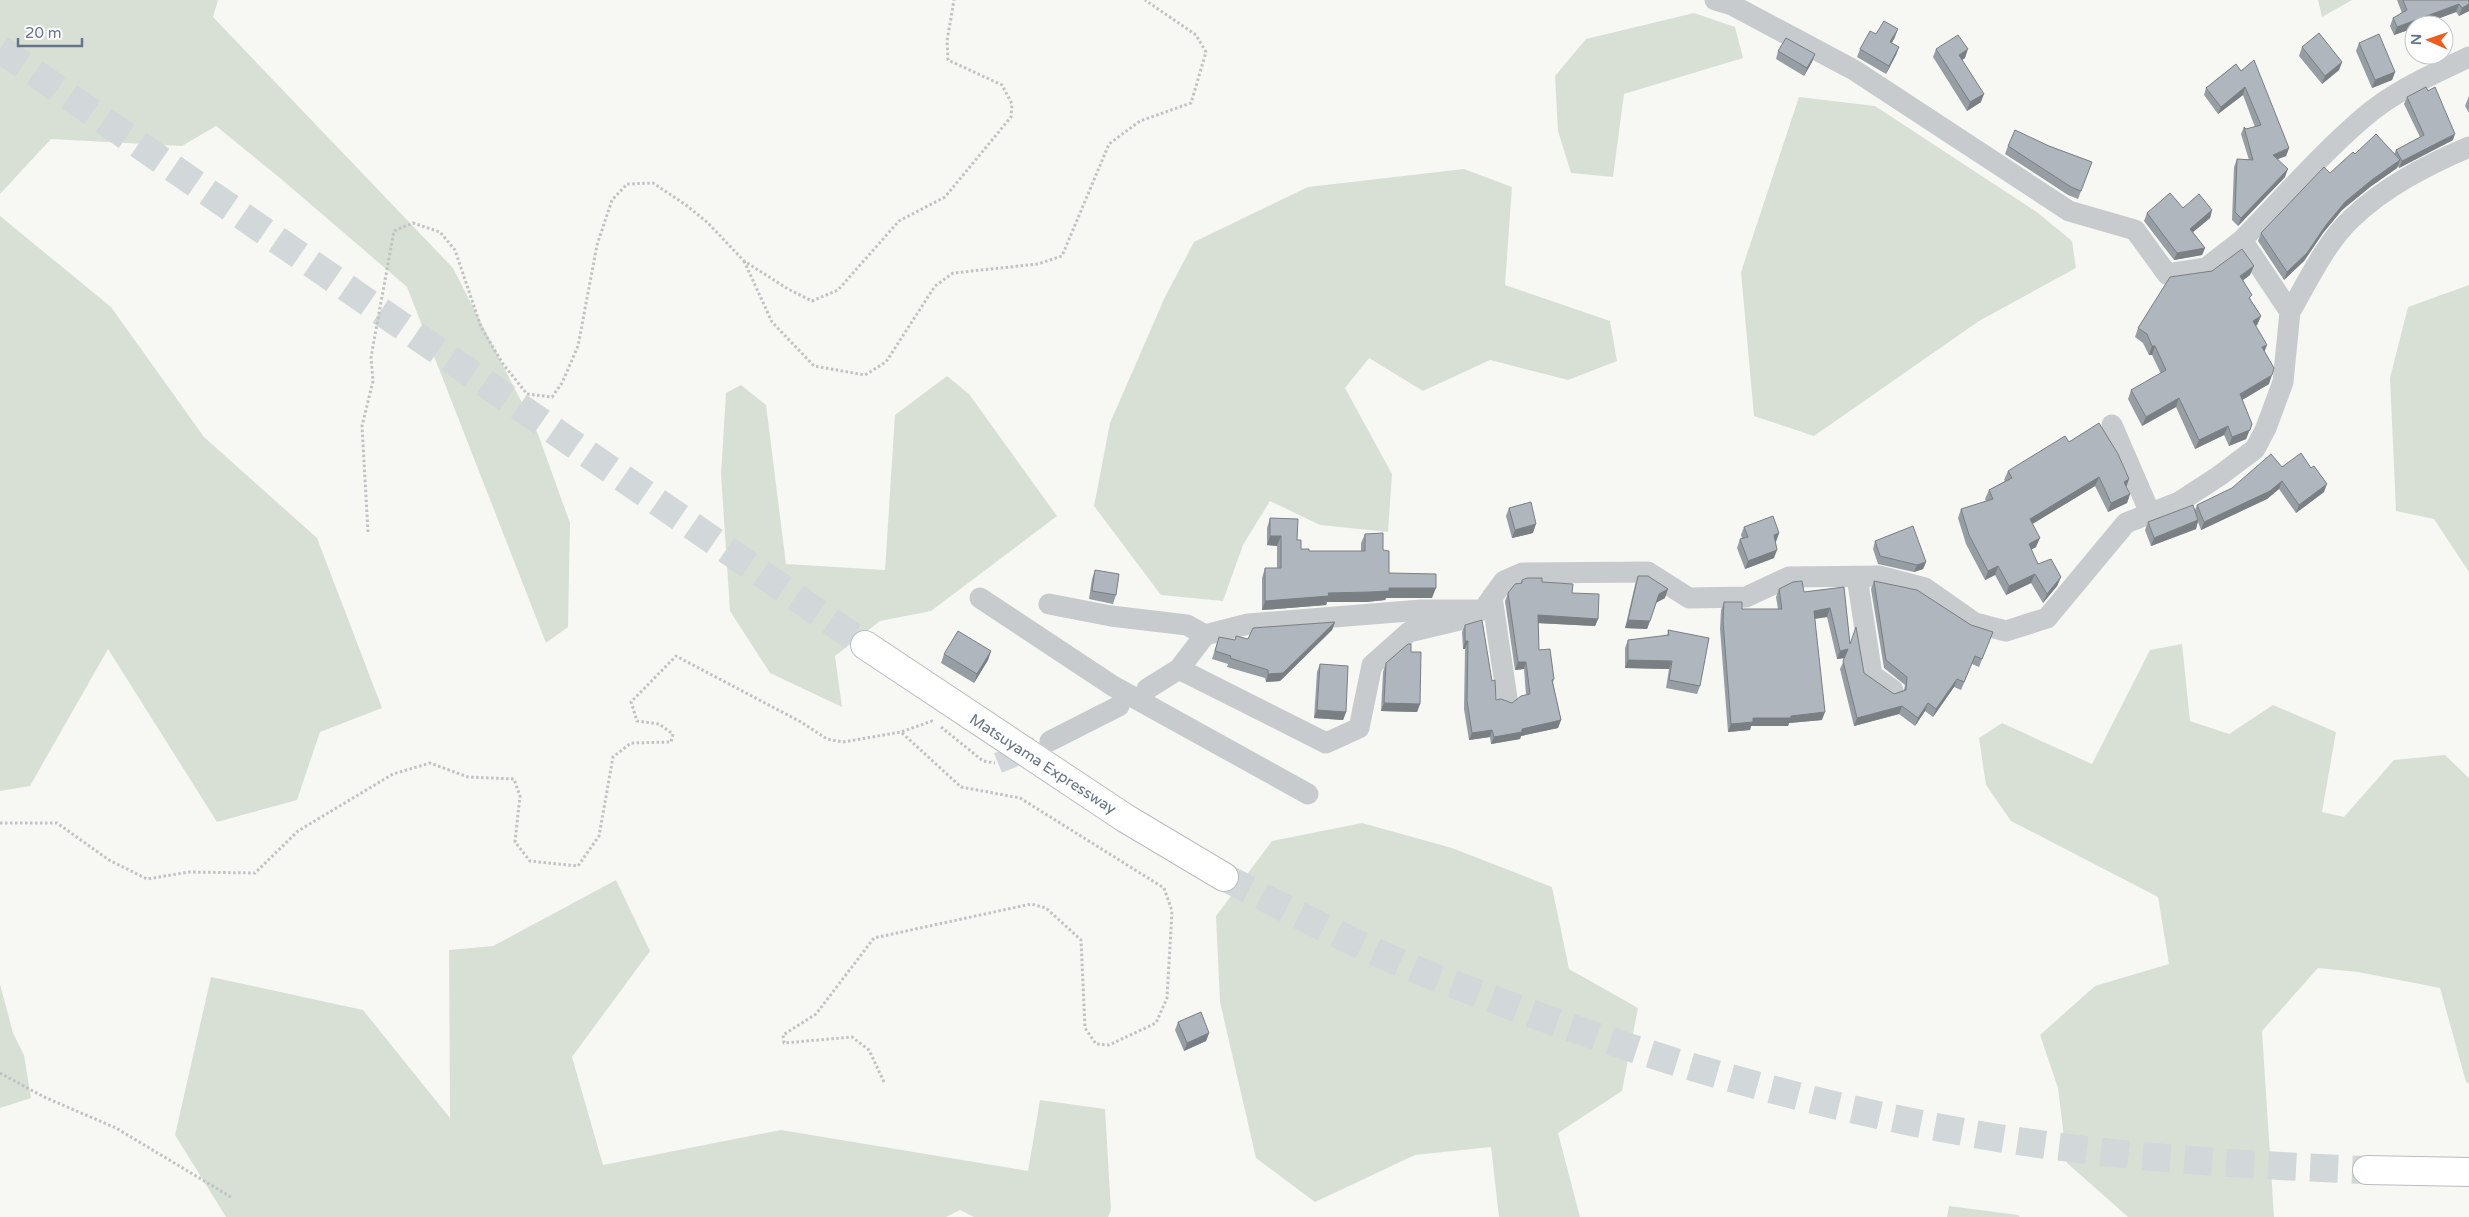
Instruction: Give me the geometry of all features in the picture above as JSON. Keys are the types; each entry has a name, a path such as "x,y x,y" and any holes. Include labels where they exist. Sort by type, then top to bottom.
{"highway":[{"name":"Matsuyama Expressway","path":"865,645 1125,818 1224,877"},
{"path":"2440,1172 2469,1167"},
{"path":"2367,1170 2469,1172"}],"street":[{"path":"1715,0 1732,5 1854,70 2069,212 2135,230 2168,274 2206,268 2242,240 2364,117 2419,80 2469,57"},
{"path":"1179,670 1326,743 1359,728 1372,664 1409,632 1471,617 1488,603 1504,581 1522,572 1648,572 1688,598 1746,597 1789,577 1879,576 1925,588 1975,623 2006,631 2048,618 2126,523 2179,502 2255,449 2266,428 2283,382 2290,312 2318,262 2350,220 2384,190 2469,147"},
{"path":"2242,240 2290,312"},
{"path":"2112,425 2150,513"},
{"path":"1857,577 1872,675 1893,690"},
{"path":"980,598 1113,686 1308,794"},
{"path":"1147,689 1179,670 1205,635 1248,624 1488,603"},
{"path":"1488,603 1507,698"},
{"path":"1050,604 1111,616 1186,625 1205,635"},
{"path":"1050,741 1120,706"}],"path":[{"path":"368,532 362,426 373,381 371,357 394,230 413,224 440,232 455,250 481,327 503,364 527,394 552,398 562,383 578,346 597,245 612,200 627,184 653,184 686,205 708,223 744,261 788,289 812,301 838,290 899,221 945,197 1012,117 1012,104 1002,85 948,60 947,41 954,0"},
{"path":"744,261 772,322 814,366 865,375 886,362 934,286 954,273 1038,264 1062,256 1109,144 1140,121 1191,103 1206,52 1196,35 1145,0"},
{"path":"0,823 57,823 109,860 147,879 189,872 255,873 298,831 393,774 430,763 468,777 514,779 520,796 515,842 530,861 578,866 599,836 613,756 631,743 672,742 673,734 659,724 637,721 631,702 676,656 801,722 827,739 843,742 900,732 932,720 983,761 998,763"},
{"path":"884,1082 869,1050 852,1037 784,1043 783,1035 816,1014 874,938 1031,904 1046,908 1081,940 1085,1028 1096,1044 1109,1045 1156,1023 1167,998 1172,911 1164,888 1020,798 961,787 900,732"},
{"path":"0,1074 116,1128 231,1197"}],"shaded area":[{"path":"0,0 218,0 213,17 453,268 538,434 570,523 568,627 546,643 407,287 216,126 182,146 51,139 0,194"},
{"path":"2318,0 2352,0 2322,17"},
{"path":"1694,13 1735,27 1743,58 1624,94 1613,177 1571,173 1558,131 1555,76 1586,39"},
{"path":"1799,97 1875,106 2038,213 2072,241 2076,268 1979,321 1814,436 1754,416 1741,272"},
{"path":"1464,169 1512,187 1505,285 1610,321 1617,361 1568,380 1490,360 1423,391 1369,358 1345,388 1392,474 1388,532 1320,525 1270,501 1243,545 1223,601 1161,595 1094,506 1110,423 1165,297 1194,242 1308,187"},
{"path":"0,216 111,307 204,437 317,538 382,708 320,732 297,800 217,822 108,649 30,786 0,791"},
{"path":"2469,285 2469,572 2434,519 2396,511 2390,378 2408,307"},
{"path":"947,376 969,394 1057,516 931,611 880,621 835,656 842,707 770,673 730,611 721,474 726,393 741,385 766,405 786,564 885,570 895,415"},
{"path":"2182,644 2190,721 2229,734 2273,705 2336,732 2322,812 2344,817 2394,760 2445,755 2469,778 2469,1084 2466,1082 2440,988 2358,972 2318,968 2262,1031 2274,1217 2128,1217 2067,1163 2058,1088 2040,1035 2095,986 2169,964 2158,897 2011,821 1986,785 1979,738 2002,723 2092,764 2150,650"},
{"path":"1362,823 1452,848 1552,887 1569,969 1638,1008 1622,1091 1558,1133 1580,1217 1499,1217 1491,1147 1415,1155 1315,1202 1256,1158 1220,1002 1216,916 1272,841"},
{"path":"616,880 650,951 572,1057 603,1165 781,1130 1028,1171 1040,1100 1105,1109 1111,1210 1108,1217 974,1217 960,1210 946,1217 226,1217 175,1135 211,977 363,1010 450,1118 449,950 493,946"},
{"path":"0,984 13,1033 24,1055 31,1098 0,1108"},
{"path":"1949,1206 2018,1215 2020,1217 1947,1217"}],"building":[{"path":"2403,0 2469,0 2469,4 2462,8 2459,4 2429,15 2404,15 2404,24 2397,27 2393,18 2407,10"},
{"path":"1884,21 1898,29 1890,42 1899,47 1889,66 1860,49 1870,31 1876,34"},
{"path":"2319,33 2342,62 2325,76 2302,47"},
{"path":"2379,34 2395,72 2375,80 2359,43"},
{"path":"1958,35 1968,49 1959,55 1984,94 1970,102 1936,49"},
{"path":"1786,38 1815,54 1807,68 1778,51"},
{"path":"2254,60 2289,148 2273,155 2288,169 2241,218 2235,212 2237,159 2253,160 2244,127 2246,129 2261,125 2245,87 2221,107 2206,88 2236,64 2241,71"},
{"path":"2426,87 2428,91 2435,87 2455,134 2402,161 2396,150 2424,135 2407,97"},
{"path":"2015,130 2049,146 2092,162 2081,191 2071,187 2008,146"},
{"path":"2376,134 2400,160 2345,202 2307,253 2287,272 2261,233 2324,167 2330,173 2353,152 2355,154"},
{"path":"2170,193 2183,208 2199,194 2212,210 2190,229 2205,248 2177,253 2147,213"},
{"path":"2242,249 2254,266 2240,276 2252,295 2249,298 2261,316 2253,321 2267,345 2262,347 2274,368 2272,375 2240,394 2252,424 2250,430 2232,437 2228,426 2199,440 2179,398 2146,417 2131,390 2166,370 2147,334 2138,328 2170,277 2212,271"},
{"path":"2099,423 2118,454 2129,479 2124,482 2130,494 2111,503 2099,477 2030,519 2040,538 2029,544 2038,564 2051,559 2061,577 2047,594 2035,574 2009,586 1998,566 1988,571 1969,535 1961,509 1993,499 1989,490 2012,478 2008,471 2065,436 2069,442"},
{"path":"2301,453 2311,468 2314,466 2327,484 2299,505 2282,481 2270,491 2204,522 2197,505 2232,488 2271,454 2282,467"},
{"path":"1531,502 1536,524 1515,530 1509,508"},
{"path":"2193,505 2198,520 2154,538 2148,522"},
{"path":"1773,516 1779,533 1774,535 1777,550 1748,561 1740,539 1748,537 1744,527"},
{"path":"1270,518 1298,519 1297,540 1301,540 1301,549 1309,549 1309,551 1365,551 1365,534 1383,533 1383,550 1389,551 1389,573 1436,574 1436,588 1389,588 1389,591 1328,593 1329,596 1265,601 1265,568 1281,568 1281,536 1270,536"},
{"path":"1913,526 1926,562 1917,565 1880,556 1875,541"},
{"path":"1095,570 1119,574 1116,595 1092,591"},
{"path":"1638,576 1648,576 1668,589 1659,594 1650,621 1628,620"},
{"path":"1542,578 1542,582 1573,584 1572,593 1599,594 1598,619 1538,615 1539,650 1550,649 1554,679 1552,680 1561,720 1522,729 1522,732 1494,737 1492,730 1472,733 1467,701 1468,641 1465,641 1465,625 1482,620 1492,681 1495,680 1496,700 1501,699 1512,703 1521,696 1530,694 1526,662 1518,662 1508,593 1515,584 1522,583 1522,580"},
{"path":"1802,581 1804,592 1844,587 1850,644 1856,627 1864,673 1894,694 1906,690 1907,677 1886,660 1874,581 1917,590 1971,625 1993,632 1982,659 1975,656 1964,682 1957,679 1936,709 1928,703 1918,718 1902,706 1857,718 1843,661 1848,649 1840,651 1830,608 1814,611 1825,712 1791,716 1791,718 1753,718 1753,722 1731,724 1723,621 1724,602 1742,602 1742,609 1782,609 1779,589 1793,582"},
{"path":"1335,622 1283,673 1268,674 1268,670 1230,658 1231,656 1215,651 1219,637 1235,640 1236,636 1248,639 1253,628"},
{"path":"1668,630 1709,638 1700,686 1669,680 1672,661 1628,660 1628,640 1669,635"},
{"path":"958,631 991,651 977,674 944,654"},
{"path":"1408,644 1411,644 1411,652 1421,652 1420,704 1384,703 1386,663"},
{"path":"1320,664 1348,666 1346,712 1317,710"},
{"path":"1201,1012 1209,1033 1187,1043 1178,1022"}],"tunnel":[{"path":"0,49 865,645"},
{"path":"998,763 1037,747"},
{"path":"1224,877 1353,941 1440,979 1609,1041 1671,1061 1799,1096 1927,1125 1992,1137 2085,1150 2273,1166 2367,1170"}]}
